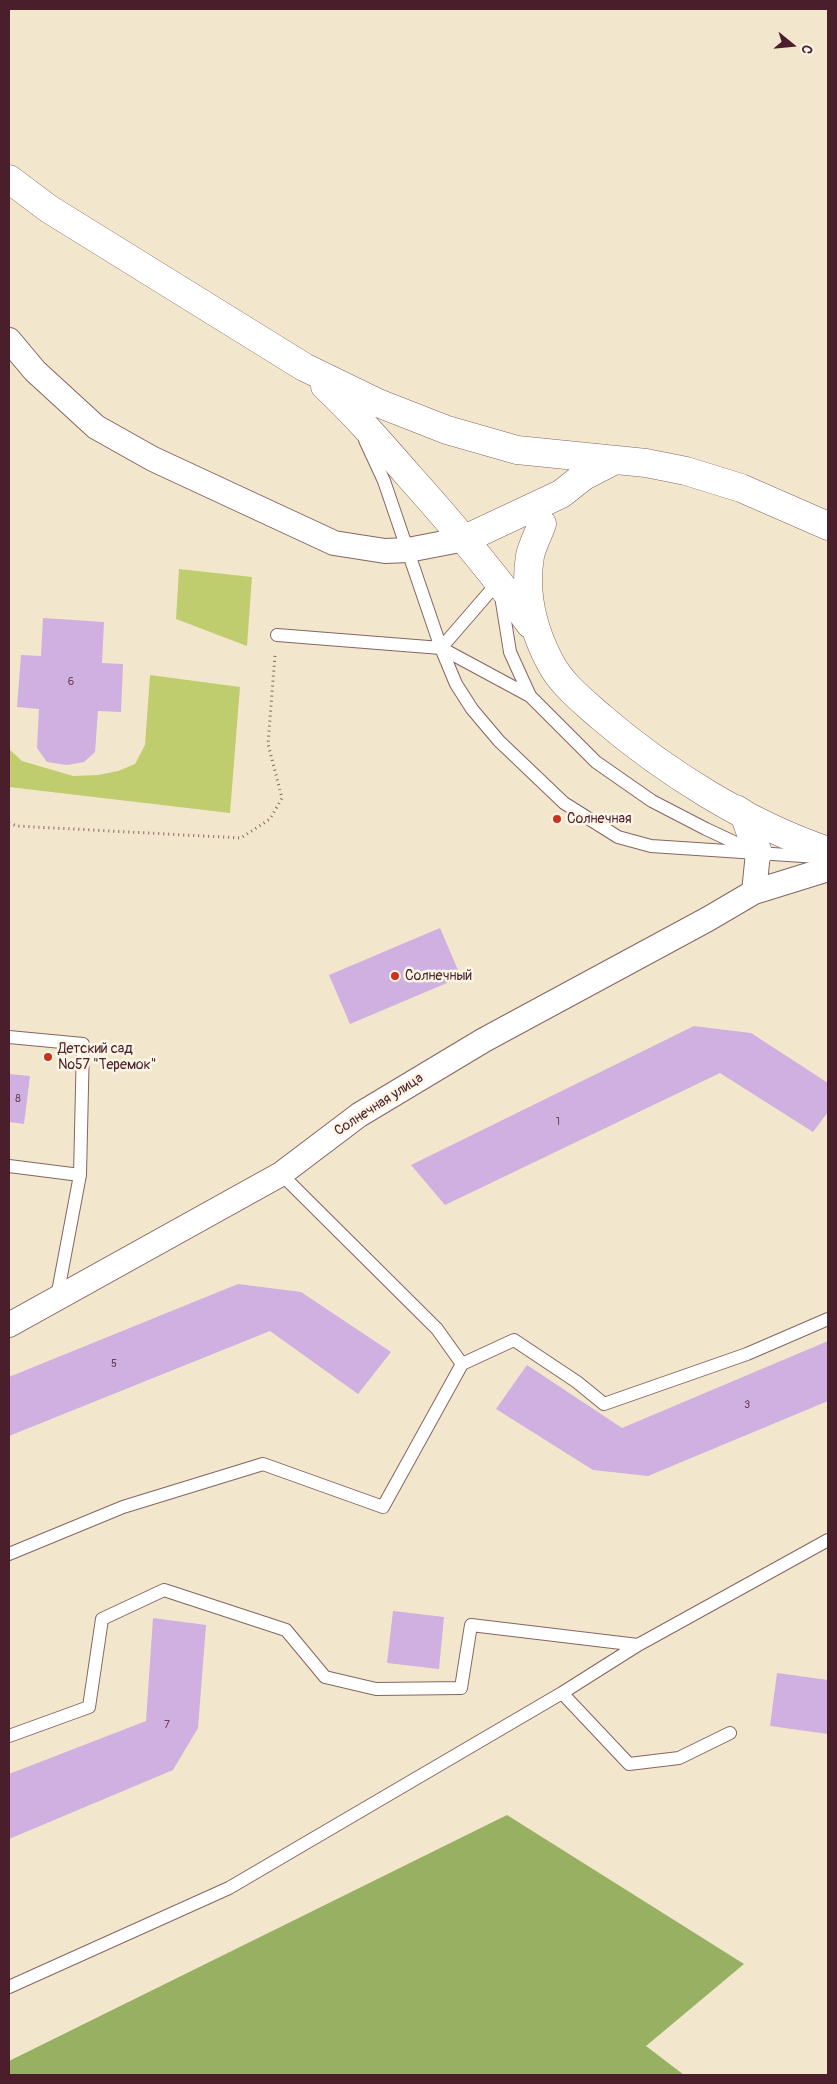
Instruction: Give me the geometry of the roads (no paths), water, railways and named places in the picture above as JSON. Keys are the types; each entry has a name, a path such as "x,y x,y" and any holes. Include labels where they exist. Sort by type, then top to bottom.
{"main road":[{"path":"9,179 49,209 304,367 378,404 447,430 517,450 646,463 686,471 741,488 828,526"},
{"path":"304,367 351,410 465,539 499,580 538,635"},
{"path":"465,539 561,494 584,476 613,461"},
{"path":"499,580 542,524 561,494"},
{"path":"542,524 530,555 527,595 538,635 550,664 574,694 633,744 683,778 744,814 828,850"},
{"path":"744,814 758,853"}],"street":[{"path":"9,340 35,371 96,427 153,458 334,544 385,552 408,550 465,539"},
{"path":"754,892 758,853"},
{"name":"Солнечная улица","path":"9,1325 281,1174 359,1116 484,1040 700,924 754,892 828,869"}],"lane":[{"path":"351,410 384,481 441,648 456,684 472,709 499,741 564,803 618,837 652,846 828,858"},
{"path":"441,648 499,580"},
{"path":"499,580 510,652 530,696"},
{"path":"277,635 441,648 530,696 596,762 652,801 706,830 758,853"},
{"path":"9,1037 83,1044 80,1175 57,1298"},
{"path":"9,1166 80,1175"},
{"path":"281,1174 437,1329 462,1364"},
{"path":"9,1554 123,1508 263,1464 384,1508 462,1364 514,1340 577,1382 604,1404 747,1354 828,1319"},
{"path":"9,1987 229,1888 562,1693 638,1646 828,1540"},
{"path":"9,1736 88,1707 102,1619 164,1590 286,1630 325,1677 376,1689 461,1688 471,1625 638,1646"},
{"path":"562,1693 629,1764 679,1758 730,1733"}],"place":[{"name":"Солнечная","path":"557,819"},
{"name":"Солнечный","path":"395,976"},
{"name":"Детский сад №57 \"Теремок\"","path":"48,1057"}]}
